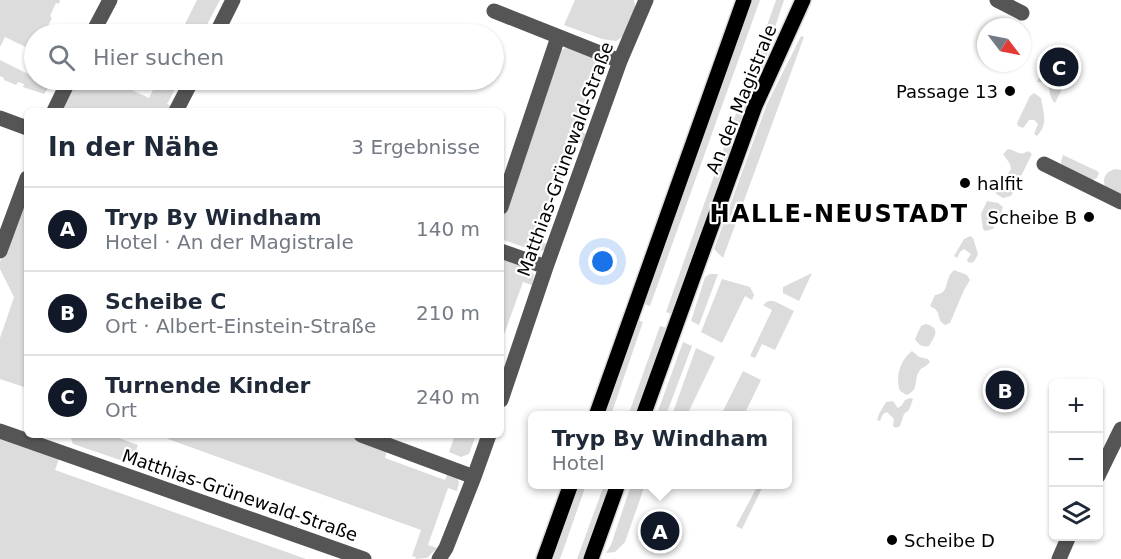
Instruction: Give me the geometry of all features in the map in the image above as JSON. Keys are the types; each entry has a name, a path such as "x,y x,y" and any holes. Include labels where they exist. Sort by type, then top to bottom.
{"main road":[{"name":"An der Magistrale","path":"598,411 744,0"},
{"name":"An der Magistrale","path":"645,411 755,106 803,0"},
{"path":"544,559 569,489"},
{"path":"591,559 616,489"}],"street":[{"path":"97,24 110,0"},
{"path":"221,24 234,0"},
{"name":"Matthias-Grünewald-Straße","path":"505,379 620,61 646,0"},
{"path":"997,0 1022,13"},
{"path":"494,11 620,61"},
{"path":"504,198 558,36"},
{"path":"55,108 64,90"},
{"path":"178,108 187,90"},
{"path":"0,118 24,127"},
{"path":"1044,164 1121,202"},
{"path":"0,251 24,186"},
{"path":"504,252 546,267"},
{"path":"1103,466 1121,429"},
{"name":"Matthias-Grünewald-Straße","path":"0,432 24,436"},
{"name":"Matthias-Grünewald-Straße","path":"32,438 48,441 364,559"},
{"path":"370,438 474,477"},
{"path":"439,559 446,548 488,438"},
{"path":"1059,559 1068,541"}],"shaded area":[{"path":"0,0 60,0 59,4 56,3 50,16 52,18 49,24 24,24 24,46 5,37 0,47"},
{"path":"197,0 220,0 207,24 185,24"},
{"path":"575,0 634,0 635,7 625,35 616,41 602,39 564,25"},
{"path":"751,0 760,0 650,306 642,303"},
{"path":"776,0 784,0 765,62 746,105 671,314 666,312"},
{"path":"801,36 804,37 723,258 714,249 767,104"},
{"path":"567,47 599,59 605,73 599,72 578,131 589,135 585,144 575,141 539,241 549,245 538,252 504,240 504,211 560,51"},
{"path":"0,60 24,72 24,84 18,82 16,85 0,76"},
{"path":"1046,62 1064,85 1055,103 1046,83 1037,82"},
{"path":"32,90 47,90 44,94"},
{"path":"72,90 132,90 149,98 153,90 175,90 167,104 174,108 63,108"},
{"path":"1034,93 1041,98 1044,118 1043,127 1037,136 1034,134 1038,124 1034,120 1029,120 1023,128 1017,123 1030,96"},
{"path":"1008,149 1020,153 1028,151 1032,154 1011,196 1003,198 996,194 996,186 1011,169 1003,154"},
{"path":"1063,155 1097,171 1099,173 1097,178 1091,181 1062,167"},
{"path":"1115,169 1121,170 1121,195 1105,187 1105,175"},
{"path":"24,201 24,387 0,379 0,338 14,297 0,269 0,262"},
{"path":"987,201 998,203 1003,207 993,229 985,231 981,214"},
{"path":"970,236 973,238 978,254 972,263 967,260 971,254 964,249 957,258 954,256 964,239"},
{"path":"504,259 528,268 534,275 532,285 523,282 504,335"},
{"path":"954,270 967,275 970,280 950,323 945,325 941,322 937,311 930,306 935,295 945,289"},
{"path":"812,273 799,301 783,293 783,287"},
{"path":"718,274 699,325 691,321 705,277"},
{"path":"722,279 750,287 754,295 752,300 745,296 722,343 701,332"},
{"path":"768,301 774,301 794,311 775,350 762,344 755,358 750,356 772,310 763,305"},
{"path":"637,320 643,322 612,411 605,411"},
{"path":"926,324 935,330 929,346 921,345 915,339 921,326"},
{"path":"660,326 667,328 637,411 630,411"},
{"path":"683,342 692,346 668,411 658,411"},
{"path":"696,348 715,357 689,411 673,411"},
{"path":"912,351 930,362 921,368 914,389 907,395 900,391 898,375 904,359"},
{"path":"743,371 761,380 746,411 723,411"},
{"path":"910,398 913,399 900,426 896,428 893,426 894,419 887,412 883,414 880,421 877,420 886,402 893,401 898,408"},
{"path":"0,437 59,459 55,470 306,559 0,559"},
{"path":"71,438 119,438 138,445 134,456 126,462 73,444"},
{"path":"356,438 387,450 385,458 445,480 448,472 457,477 459,483 457,491 448,488 428,545 437,548 427,558 415,559 416,557 412,556 421,530 168,439"},
{"path":"454,438 475,438 469,454 461,457 449,452"},
{"path":"578,489 585,489 560,559 553,559"},
{"path":"603,489 610,489 585,559 577,559"},
{"path":"630,489 644,489 625,542 615,552 606,553 611,545"},
{"path":"756,489 762,489 742,529 736,526"}],"place":[{"name":"Turnende Kinder","path":"1059,67"},
{"name":"Passage 13","path":"1010,91"},
{"name":"halfit","path":"965,183"},
{"name":"Scheibe B","path":"1089,217"},
{"name":"Scheibe C","path":"1005,390"},
{"name":"Tryp By Windham","path":"660,531"},
{"name":"Scheibe D","path":"892,540"}],"district":[{"name":"HALLE-NEUSTADT","path":"839,214"}]}
